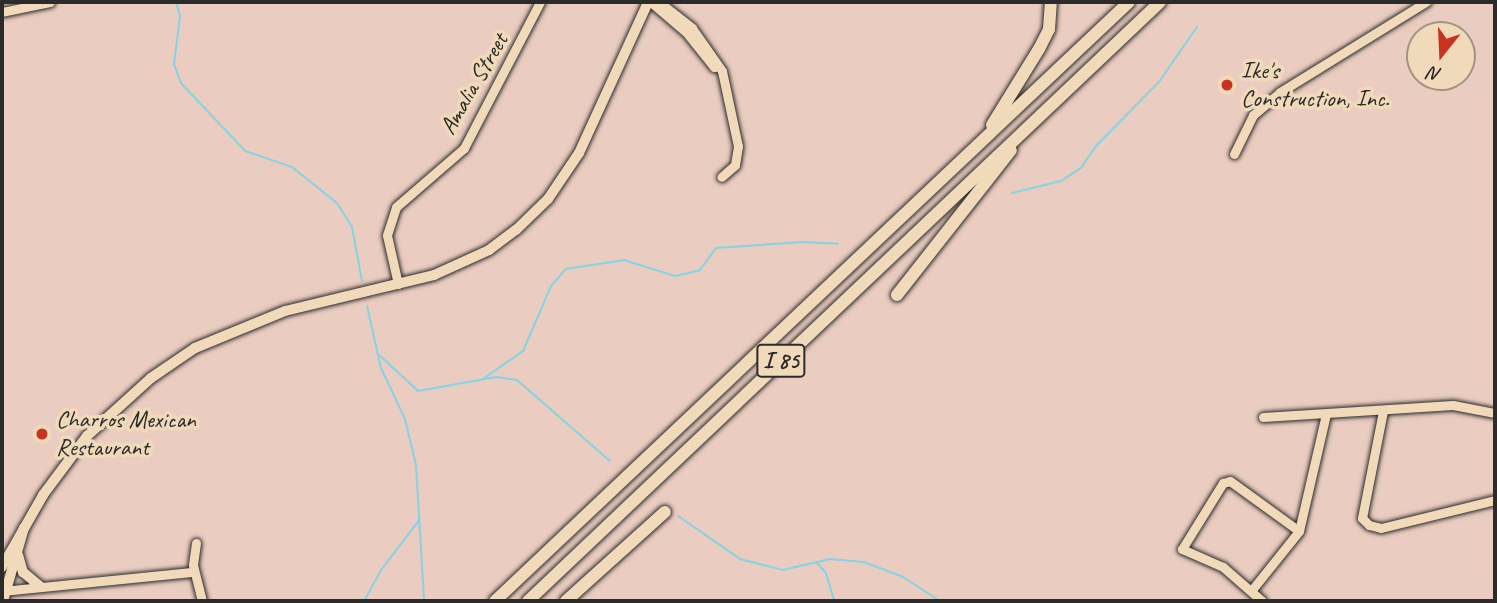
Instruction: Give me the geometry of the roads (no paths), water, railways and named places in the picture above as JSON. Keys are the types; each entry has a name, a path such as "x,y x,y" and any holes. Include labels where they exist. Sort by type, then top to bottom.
{"highway":[{"path":"981,142 1039,50 1049,29 1051,2"},
{"name":"I 85","path":"495,601 1129,2"},
{"name":"I 85","path":"528,601 1160,2"},
{"path":"897,295 1034,120"},
{"path":"566,601 665,512"}],"main road":[{"path":"2,567 24,528 87,436 150,377 195,348 285,312 398,284 466,263 539,210 579,153 651,3"},
{"path":"4,594 24,528"},
{"path":"18,555 23,572 41,587"}],"street":[{"path":"2,12 50,2"},
{"name":"Amalia Street","path":"398,284 387,235 396,208 464,148 540,2"},
{"path":"1234,154 1253,115 1280,92 1426,2"},
{"path":"651,3 663,5 709,46 723,80 738,146 735,165 721,177"},
{"path":"1263,417 1453,405 1495,413"},
{"path":"1384,411 1362,518 1381,528 1495,500"},
{"path":"1251,591 1299,531 1326,414"},
{"path":"1262,601 1223,567 1182,549 1223,483 1230,481 1299,531"},
{"path":"196,543 194,572 202,601"},
{"path":"4,594 41,587 194,572"}],"waterway":[{"path":"176,2 180,16 174,64 181,83 245,151 292,167 337,203 352,227 362,281"},
{"path":"1012,193 1061,181 1081,168 1096,146 1159,82 1197,27"},
{"path":"483,379 523,351 551,286 566,269 624,260 675,276 700,270 716,248 803,242 838,244"},
{"path":"367,306 381,368 405,419 416,465 424,601"},
{"path":"377,353 418,391 496,377 517,380 610,461"},
{"path":"678,516 740,559 783,570 830,559 864,562 903,577 940,601"},
{"path":"364,601 381,570 420,519"},
{"path":"816,562 826,573 834,601"}],"place":[{"name":"Ike's Construction, Inc.","path":"1227,85"},
{"name":"Charros Mexican Restaurant","path":"42,434"}]}
